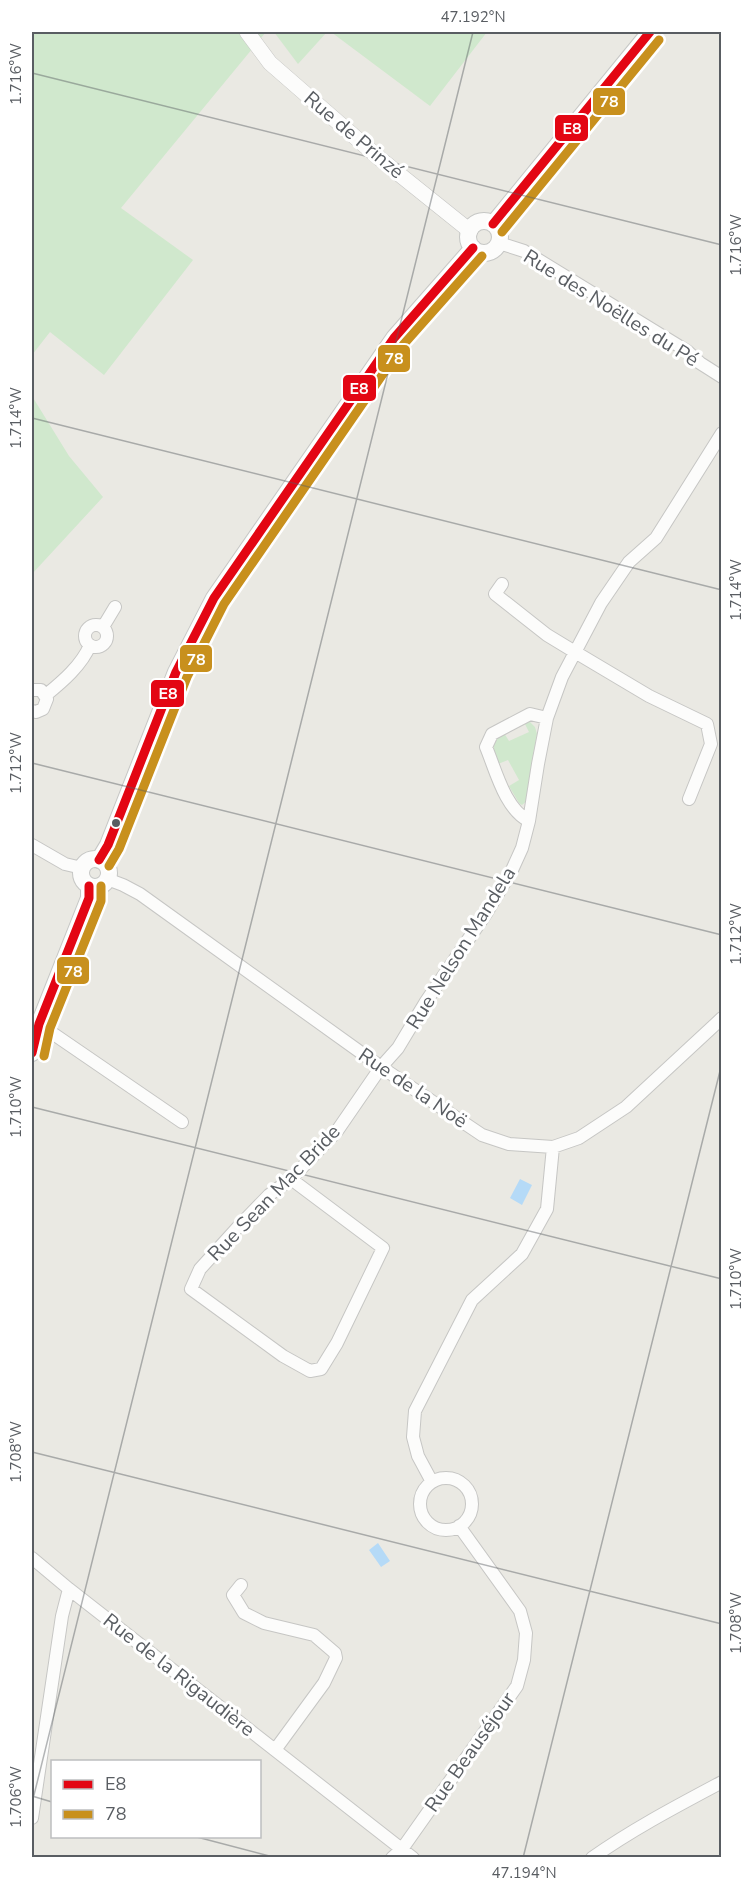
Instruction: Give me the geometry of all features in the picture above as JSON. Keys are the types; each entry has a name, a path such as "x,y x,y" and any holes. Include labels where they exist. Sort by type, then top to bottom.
{"main road":[{"path":"493,224 650,32"},
{"path":"480,222 493,224 499,232 499,243 496,249 489,253 482,253 473,248 468,238 470,231 480,222"},
{"path":"99,860 108,870 107,879 102,885 89,886 83,880 82,868 87,862 99,860 108,845 176,672 214,598 394,338 473,248"},
{"path":"32,1053 39,1024 89,898 89,886"}],"street":[{"name":"Rue de Prinzé","path":"247,32 270,63 379,158 470,231"},
{"name":"Rue des Noëlles du Pé","path":"499,243 524,251 687,351 700,363 722,377"},
{"name":"Rue Nelson Mandela","path":"381,1067 398,1048 512,870 522,848 530,821 547,718 574,652 601,603 629,562 656,538 722,433"},
{"path":"502,584 495,594 548,635 649,696 707,724 711,744 689,799"},
{"path":"45,695 59,684 86,655 90,645 85,640 87,629 93,625 103,627 115,608"},
{"path":"32,690 41,690 46,702 43,709 32,711"},
{"path":"530,821 519,816 510,802 486,747 492,734 530,714 547,718"},
{"path":"32,845 65,864 82,868"},
{"name":"Rue de la Noë","path":"107,879 140,894 381,1067 482,1135 509,1144 553,1147 579,1138 626,1107 722,1018"},
{"path":"39,1024 182,1122"},
{"name":"Rue Sean Mac Bride","path":"291,1179 382,1248 337,1343 321,1369 310,1371 283,1356 191,1289 200,1269 239,1226 269,1195 291,1179 337,1131 381,1067"},
{"path":"432,1482 418,1456 413,1437 415,1411 472,1300 522,1254 548,1209 553,1147"},
{"path":"447,1477 463,1483 471,1497 470,1514 459,1526 442,1530 433,1527 422,1514 421,1496 425,1488 439,1478 447,1477"},
{"name":"Rue Beauséjour","path":"397,1853 517,1686 525,1660 526,1633 520,1611 459,1526"},
{"name":"Rue de la Rigaudière","path":"32,1558 275,1750 397,1853 413,1857"},
{"path":"242,1585 233,1595 244,1613 264,1623 314,1635 335,1653 336,1658 324,1683 275,1750"},
{"path":"32,1818 34,1787 62,1616 69,1589"},
{"path":"592,1857 659,1816 722,1782"}],"green space":[{"path":"32,32 266,32 121,208 193,260 104,375 50,332 32,355"},
{"path":"274,32 327,32 298,64"},
{"path":"331,32 487,32 430,106"},
{"path":"32,396 69,456 103,497 32,574"},
{"path":"524,722 530,722 537,734 528,800 522,805 509,786 519,780 508,760 498,764 494,755 494,747 497,739 504,733 509,741 529,732"}],"water":[{"path":"520,1179 532,1185 522,1205 510,1198"},
{"path":"378,1543 390,1561 381,1567 369,1550"}],"transit line":[{"name":"E8","path":"493,224 650,32"},
{"name":"78","path":"502,232 659,40"},
{"name":"E8","path":"99,860 108,845 176,672 214,598 394,338 473,248"},
{"name":"78","path":"109,866 119,849 187,677 224,604 403,345 482,256"},
{"name":"E8","path":"32,1053 39,1024 89,898 89,886"},
{"name":"78","path":"44,1056 50,1028 101,901 101,886"}]}
